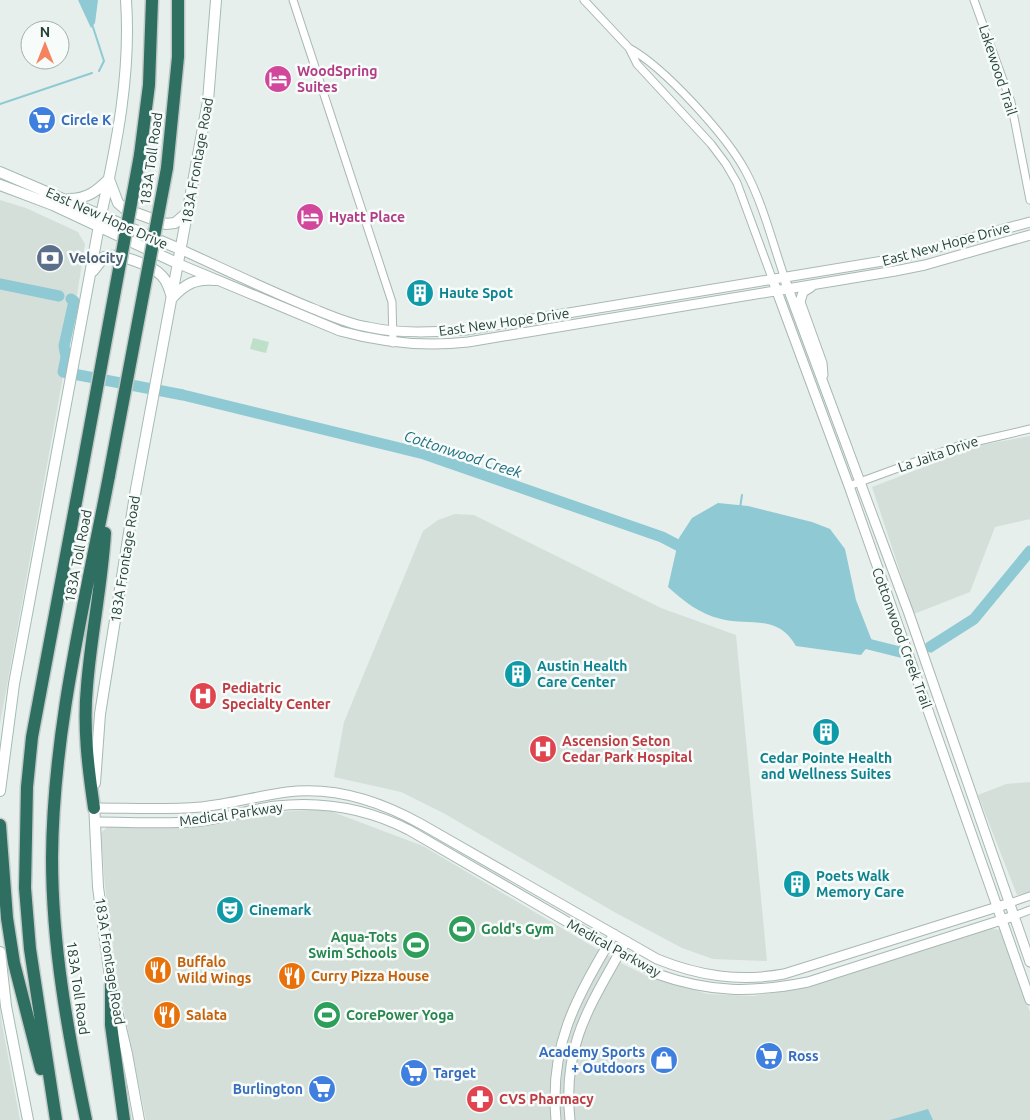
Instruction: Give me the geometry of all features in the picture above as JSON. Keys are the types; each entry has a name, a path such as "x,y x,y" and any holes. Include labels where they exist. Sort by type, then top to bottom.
{"highway":[{"name":"183A Toll Road","path":"56,1120 30,949 25,888 27,787 32,737 140,156 149,85 152,0"},
{"name":"183A Toll Road","path":"86,1120 58,967 52,858 56,776 65,712 167,168 178,56 178,0"},
{"path":"94,808 85,746 87,686 103,567 109,476"},
{"path":"0,825 7,918 14,963 56,1120"},
{"path":"111,985 111,1024 124,1120"}],"main road":[{"path":"0,791 14,684 101,215 118,138 126,71 126,0"},
{"name":"183A Frontage Road","path":"139,1120 128,1054 111,985 98,887 94,808 100,714 136,489 182,250 208,102 216,0"},
{"name":"East New Hope Drive","path":"0,172 182,250"},
{"path":"66,200 88,196 109,179"},
{"path":"109,179 118,203 125,209 166,224 175,223 183,219 189,211"},
{"name":"East New Hope Drive","path":"0,185 53,205 179,264"},
{"path":"91,274 104,257 117,254 161,275 167,282 172,298 188,283 201,279 215,280"},
{"path":"0,952 6,1006 28,1120"}],"street":[{"path":"293,0 392,302 393,343"},
{"path":"584,0 629,48 637,64 711,144 737,183 772,278"},
{"name":"Lakewood Trail","path":"974,0 1011,102 1030,200"},
{"path":"629,48 643,56 694,105 720,135 750,180 784,276"},
{"path":"711,144 720,135"},
{"name":"East New Hope Drive","path":"182,250 291,300 338,319 367,327 393,331 466,330 895,259 1030,222"},
{"name":"East New Hope Drive","path":"179,264 340,331 393,343 420,345 447,344 814,285 925,265 1030,234"},
{"name":"Cottonwood Creek Trail","path":"784,276 823,385 861,482 1030,962"},
{"name":"Cottonwood Creek Trail","path":"772,278 849,486 1030,1000"},
{"path":"814,285 804,292 800,302 822,363 823,385"},
{"path":"578,323 582,310"},
{"name":"La Jaita Drive","path":"849,486 961,445 1030,428"},
{"name":"Medical Parkway","path":"94,808 195,807 274,794 309,791 330,792 367,799 399,812 626,941 674,966 713,976 732,978 768,977 828,962 1030,896"},
{"path":"274,794 276,806"},
{"name":"Medical Parkway","path":"95,822 195,822 276,806 315,804 358,811 394,822 619,954 671,979 725,991 777,988 832,974 1030,910"},
{"path":"440,848 447,839"},
{"path":"556,1120 557,1064 564,1031 574,1004 614,934"},
{"path":"570,1120 570,1070 579,1027 589,1004 626,941"},
{"path":"828,962 832,974"},
{"path":"555,1109 569,1109"}],"shaded area":[{"path":"0,200 26,208 78,232 85,244 72,327 0,724"},
{"path":"1030,436 1030,519 995,527 970,592 914,614 872,487 981,445"},
{"name":"Ascension Seton Cedar Park Hospital","path":"455,514 474,515 661,608 736,635 767,961 713,959 682,948 616,913 445,814 401,792 334,777 344,722 423,531 438,520"},
{"path":"1030,782 1030,892 1017,895 978,795 1006,784"},
{"path":"325,809 423,846 619,962 649,977 708,994 753,996 799,989 989,928 1000,930 1030,1012 1030,1120 146,1120 117,976 105,887 101,833 107,827 193,827 268,813"},
{"path":"0,1007 2,1024 20,1120 0,1120"}],"green space":[{"path":"253,338 269,342 266,353 250,349"}],"water":[{"path":"78,0 98,0 95,23 91,28"},
{"path":"718,503 748,506 812,522 830,529 845,549 856,600 872,641 861,655 796,646 781,629 772,625 713,617 692,606 668,587 679,538 692,518"},
{"path":"928,1109 933,1120 890,1120"}],"waterway":[{"path":"92,24 104,61 99,71"},
{"path":"0,104 92,73"},
{"name":"Cottonwood Creek","path":"0,284 59,296"},
{"name":"Cottonwood Creek","path":"71,299 74,301 64,346 66,357 63,372 183,395 424,454 662,537 691,552"},
{"path":"740,508 742,495"},
{"name":"Cottonwood Creek","path":"930,647 974,619 1030,551"},
{"name":"Cottonwood Creek","path":"856,641 900,652"}],"place":[{"name":"WoodSpring Suites","path":"278,79"},
{"name":"Circle K","path":"42,120"},
{"name":"Hyatt Place","path":"310,217"},
{"name":"Velocity","path":"50,258"},
{"name":"Haute Spot","path":"420,293"},
{"name":"Austin Health Care Center","path":"518,674"},
{"name":"Pediatric Specialty Center","path":"203,696"},
{"name":"Cedar Pointe Health and Wellness Suites","path":"826,732"},
{"name":"Ascension Seton Cedar Park Hospital","path":"543,749"},
{"name":"Poets Walk Memory Care","path":"797,884"},
{"name":"Cinemark","path":"230,910"},
{"name":"Gold's Gym","path":"462,929"},
{"name":"Aqua-Tots Swim Schools","path":"416,945"},
{"name":"Buffalo Wild Wings","path":"158,970"},
{"name":"Curry Pizza House","path":"292,976"},
{"name":"Salata","path":"167,1015"},
{"name":"CorePower Yoga","path":"327,1015"},
{"name":"Ross","path":"769,1056"},
{"name":"Academy Sports + Outdoors","path":"664,1060"},
{"name":"Target","path":"414,1073"},
{"name":"Burlington","path":"322,1089"},
{"name":"CVS Pharmacy","path":"480,1099"}]}
